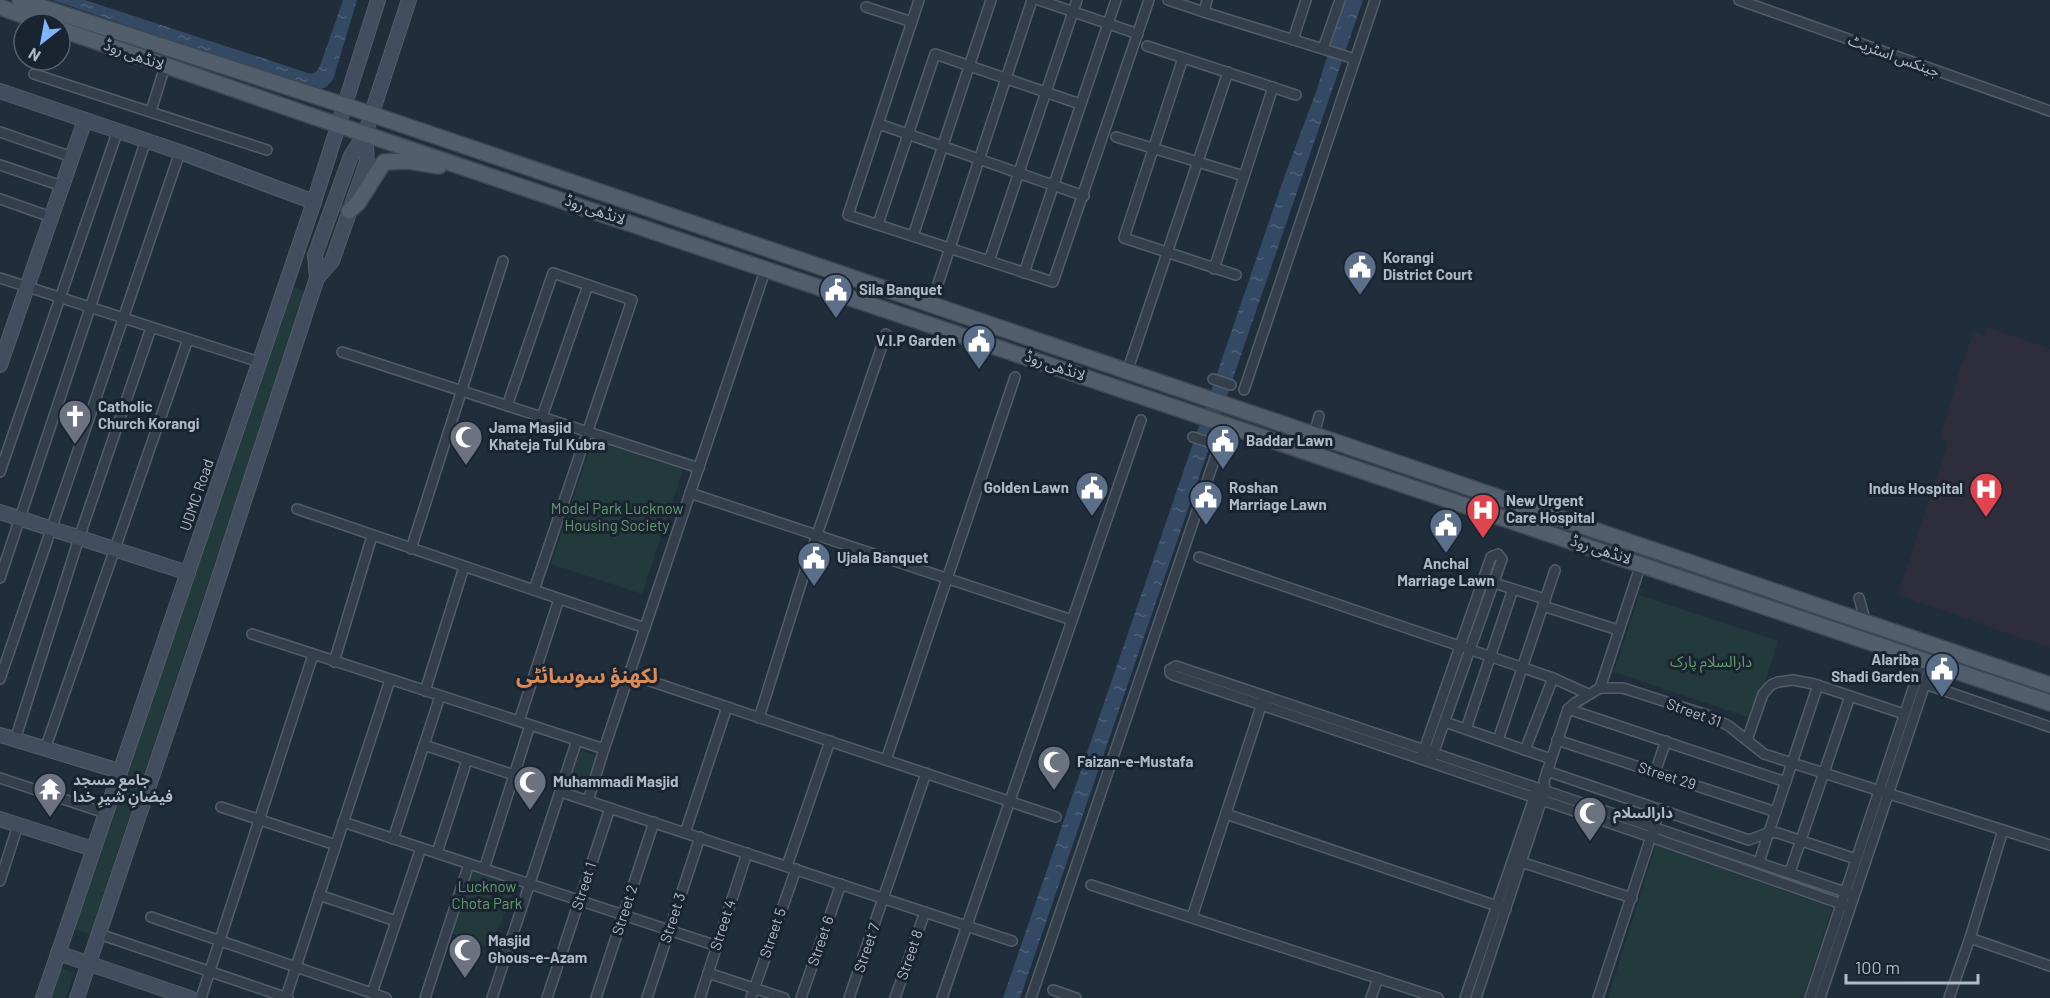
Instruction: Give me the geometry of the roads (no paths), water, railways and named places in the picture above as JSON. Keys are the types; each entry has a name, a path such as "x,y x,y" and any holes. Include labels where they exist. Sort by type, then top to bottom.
{"main road":[{"name":"لانڈھی روڈ","path":"20,0 371,114 2050,685"},
{"name":"UDMC Road","path":"43,998 314,202 378,0"},
{"path":"77,998 205,620 317,278 315,255 351,156 365,134 409,0"},
{"name":"لانڈھی روڈ","path":"72,32 338,125 2050,703"},
{"path":"0,91 118,130 314,202"},
{"path":"0,365 85,120"},
{"path":"392,142 387,131 391,125 397,123"},
{"path":"317,278 332,261 367,162 365,134"},
{"path":"350,211 384,162 409,161 509,182"},
{"path":"291,268 317,278"},
{"path":"0,512 188,573"},
{"path":"0,735 119,771"},
{"path":"0,819 93,849"},
{"path":"58,953 190,998"}],"street":[{"path":"920,0 848,215 1053,282 1149,0"},
{"path":"913,236 991,0"},
{"path":"931,305 1032,0"},
{"path":"1038,0 1138,34"},
{"path":"989,261 1077,0"},
{"path":"1024,273 1116,0"},
{"path":"1168,0 1350,57"},
{"path":"1204,12 1208,0"},
{"path":"1293,40 1306,0"},
{"path":"1244,390 1350,57 1375,0"},
{"name":"جینکس اسٹریٹ","path":"1739,0 2050,111"},
{"path":"1325,50 1337,1"},
{"path":"866,7 912,22"},
{"path":"1147,46 1296,95"},
{"path":"878,224 935,54 1080,104"},
{"path":"1183,58 1124,238 1214,269 1236,274"},
{"path":"151,111 165,66"},
{"path":"1127,372 1228,72"},
{"path":"34,74 267,150"},
{"path":"1214,269 1273,87"},
{"path":"879,124 1084,196"},
{"path":"0,472 118,130"},
{"path":"0,132 72,157"},
{"path":"1116,137 1244,176"},
{"path":"0,578 146,140"},
{"path":"0,679 180,152"},
{"path":"0,165 62,186"},
{"path":"0,199 51,217"},
{"path":"411,549 503,261"},
{"path":"588,801 766,268"},
{"path":"507,406 553,273 632,300 534,590"},
{"path":"0,278 259,362"},
{"path":"542,417 588,285"},
{"path":"15,740 79,538 151,328"},
{"path":"759,718 817,535 886,334"},
{"path":"45,749 188,339"},
{"path":"342,352 699,468"},
{"path":"886,760 1015,377"},
{"path":"1213,379 1231,385"},
{"path":"1314,435 1319,416"},
{"path":"942,998 1141,420"},
{"path":"1031,998 1215,445 1193,437"},
{"path":"690,493 1072,620"},
{"path":"297,509 645,628"},
{"path":"334,662 372,536"},
{"path":"1495,554 1502,559 1444,722 1428,755 1460,646 1491,557 1495,554"},
{"path":"1200,557 1552,678 1588,694"},
{"path":"1466,998 1501,907 1568,709 1600,688 1641,564"},
{"path":"425,691 464,567"},
{"path":"1498,740 1555,570"},
{"path":"1494,583 1618,630"},
{"path":"1466,729 1513,589"},
{"path":"1859,598 1866,623"},
{"path":"519,721 559,599"},
{"path":"252,634 604,749"},
{"path":"201,998 313,655"},
{"path":"1850,893 1856,859 1925,684 1928,661"},
{"path":"1820,998 1846,906 1883,793 1904,714 1928,661"},
{"path":"1846,906 1538,799 1428,755 1264,695 1176,666 1170,669 1173,675 1261,705 1428,755 1660,810 1749,840 1770,832 1778,833 1856,859"},
{"path":"629,674 1056,817"},
{"path":"1525,750 1552,678"},
{"path":"99,934 287,998 390,680"},
{"path":"1747,740 1763,694 1771,685 1778,682 1793,680 1818,685 1904,714"},
{"path":"1925,684 2050,727"},
{"path":"1759,862 1818,685"},
{"name":"Street 31","path":"1600,688 1623,688 1707,715 1729,726 1764,754 2050,845"},
{"path":"1192,917 1264,695"},
{"path":"393,839 440,696"},
{"path":"1790,872 1850,696"},
{"path":"685,833 727,707"},
{"path":"1568,709 1786,782"},
{"path":"1444,722 1551,759"},
{"path":"484,869 530,725"},
{"path":"492,998 577,740"},
{"name":"Street 29","path":"1557,740 1776,812"},
{"name":"Street 5","path":"751,998 830,741"},
{"path":"1655,771 1666,741"},
{"path":"424,746 514,776"},
{"path":"437,853 468,760"},
{"name":"Street 7","path":"849,998 926,773"},
{"path":"0,778 105,813"},
{"path":"1544,782 1654,826 1850,893"},
{"path":"561,792 1012,941"},
{"path":"1476,998 1501,907 1521,861 1538,799"},
{"path":"221,807 336,845"},
{"name":"Street 1","path":"547,998 610,808"},
{"path":"1598,998 1660,810"},
{"path":"1226,814 1501,907"},
{"path":"343,822 717,946"},
{"name":"Street 2","path":"596,998 654,822"},
{"path":"0,881 18,825"},
{"path":"1949,998 2003,830"},
{"name":"Street 3","path":"647,998 700,837"},
{"path":"372,993 421,848"},
{"name":"Street 4","path":"700,998 747,853"},
{"path":"1521,861 1632,898"},
{"path":"425,998 469,864"},
{"name":"Street 6","path":"801,998 841,884"},
{"path":"1091,885 1438,998"},
{"path":"319,895 396,921"},
{"path":"1810,998 1846,906"},
{"name":"Street 8","path":"895,998 925,912"},
{"path":"151,917 386,998"},
{"path":"1970,938 2050,966"},
{"path":"708,973 784,998"},
{"path":"1371,998 1378,978"},
{"path":"1053,990 1076,998"}],"water":[{"path":"52,0 85,0 311,74 316,72 320,66 343,0 357,0 333,80 319,90"},
{"path":"1345,0 1363,0 1020,998 1003,998 1286,172 1316,92"}],"place":[{"name":"Korangi District Court","path":"1360,296"},
{"name":"Sila Banquet","path":"836,319"},
{"name":"V.I.P Garden","path":"979,370"},
{"name":"Catholic Church Korangi","path":"75,445"},
{"name":"Jama Masjid Khateja Tul Kubra","path":"466,466"},
{"name":"Baddar Lawn","path":"1223,470"},
{"name":"Golden Lawn","path":"1092,517"},
{"name":"Indus Hospital","path":"1986,518"},
{"name":"Roshan Marriage Lawn","path":"1206,526"},
{"name":"New Urgent Care Hospital","path":"1483,539"},
{"name":"Anchal Marriage Lawn","path":"1446,554"},
{"name":"Ujala Banquet","path":"814,587"},
{"name":"Alariba Shadi Garden","path":"1942,698"},
{"name":"Faizan-e-Mustafa","path":"1054,791"},
{"name":"Muhammadi Masjid","path":"530,811"},
{"name":"جامع مسجد فیضانِ شیرِ خدا","path":"50,818"},
{"name":"دارالسلام","path":"1590,842"},
{"name":"Masjid Ghous-e-Azam","path":"465,979"}],"district":[{"name":"لکھنؤ سوسائٹی","path":"587,676"}],"park label":[{"name":"Model Park Lucknow Housing Society","path":"617,518"},
{"name":"دارالسلام پارک","path":"1711,662"},
{"name":"Lucknow Chota Park","path":"487,896"}]}
